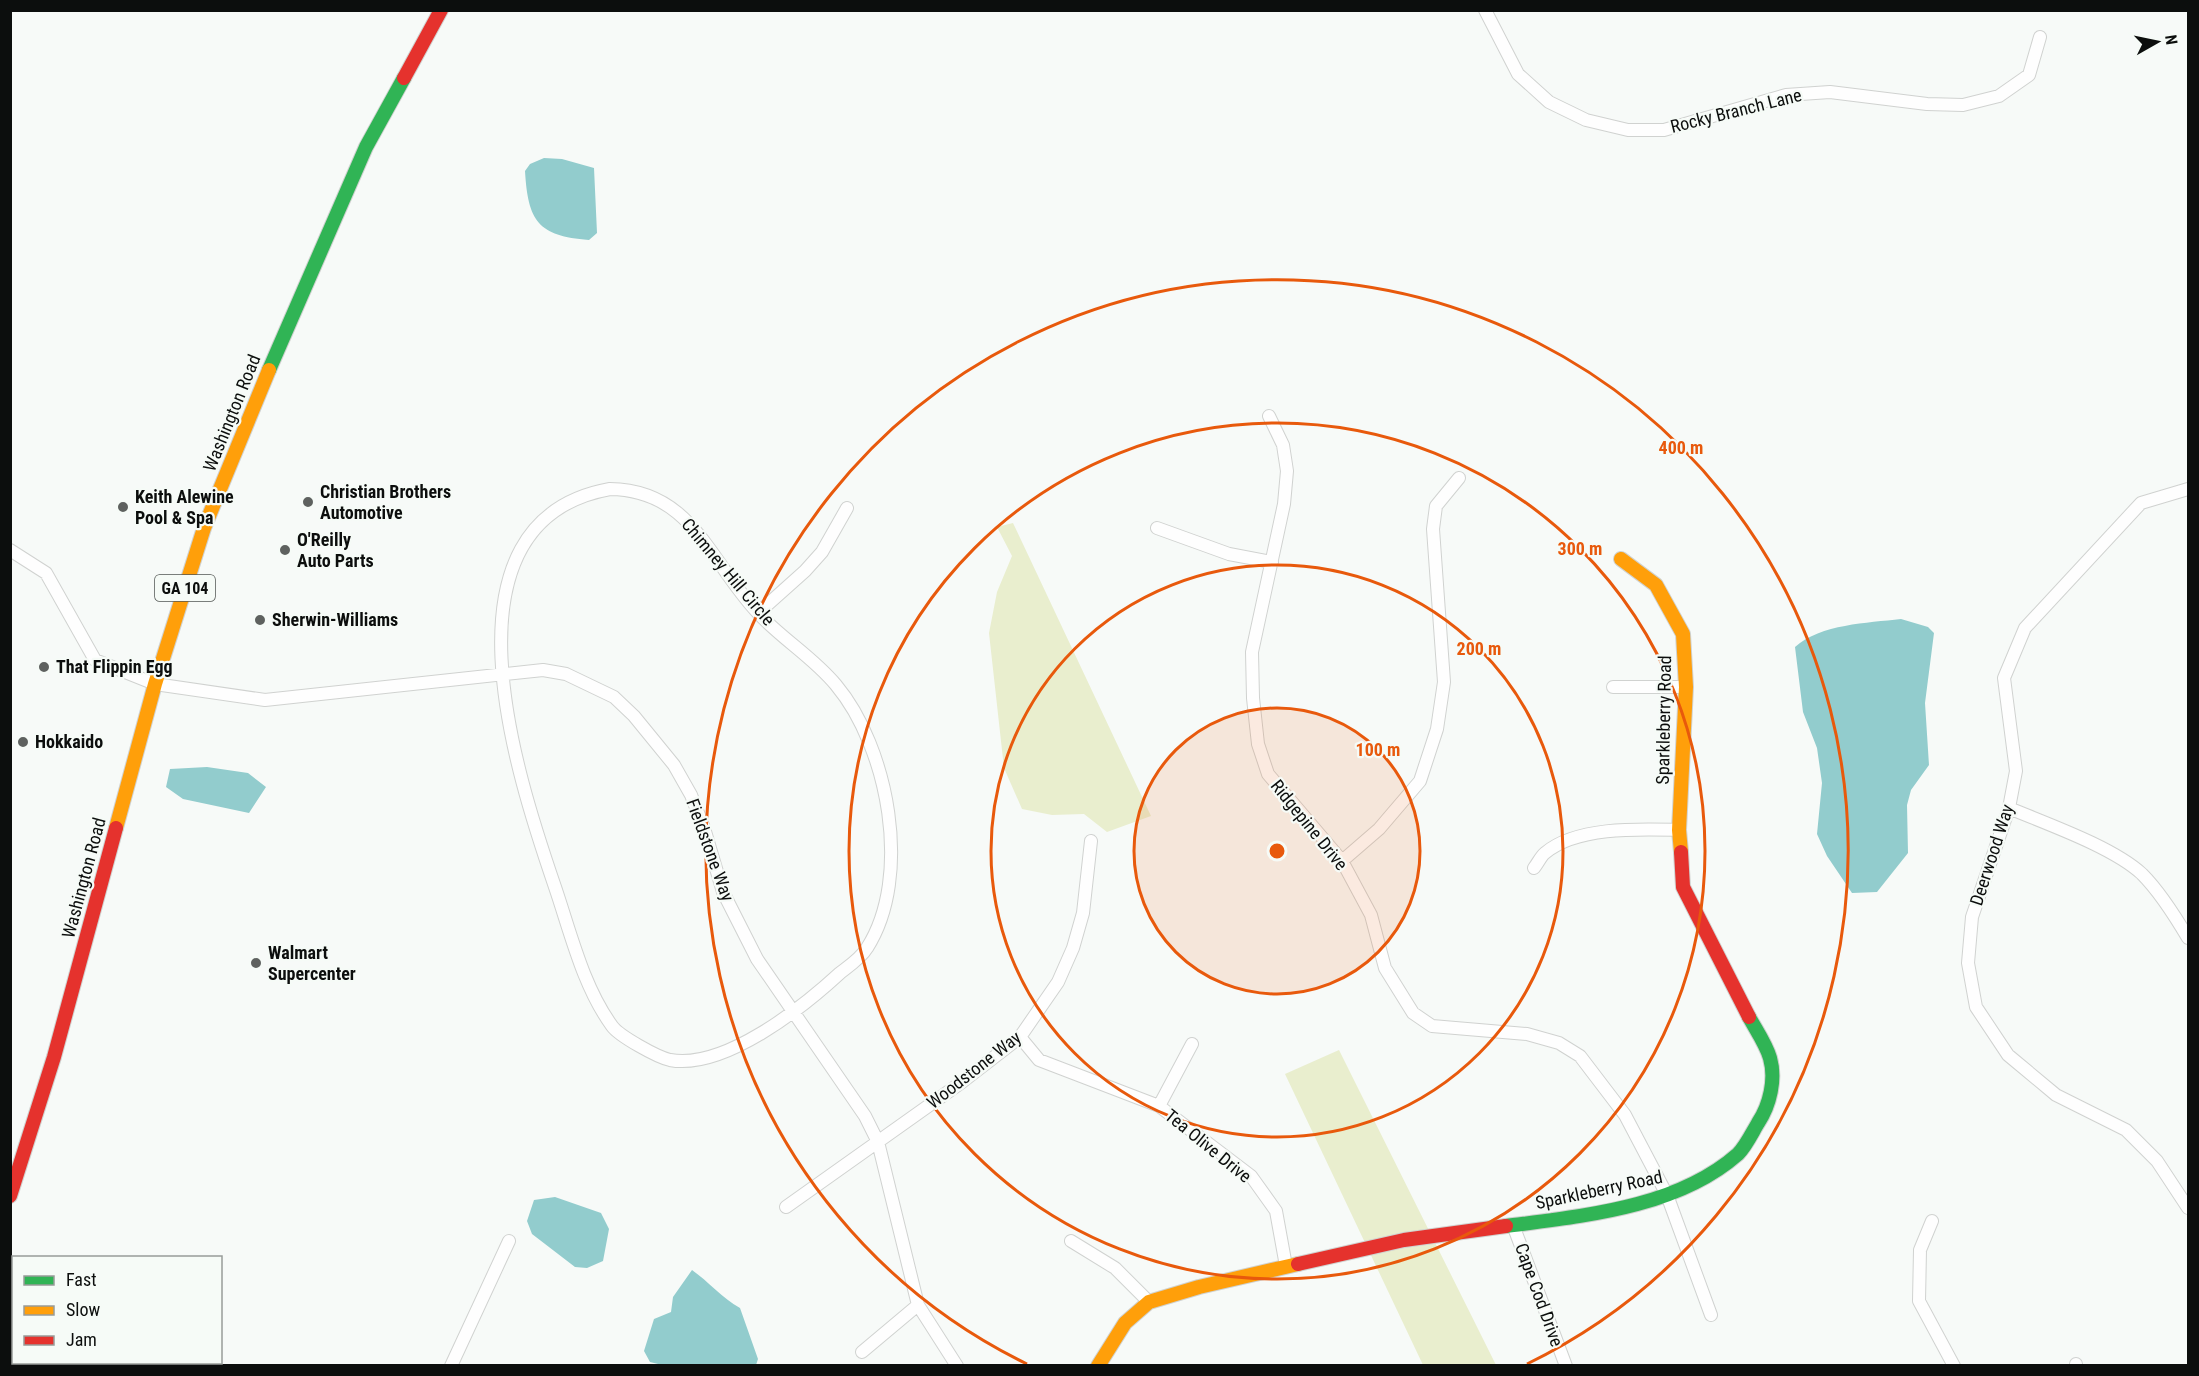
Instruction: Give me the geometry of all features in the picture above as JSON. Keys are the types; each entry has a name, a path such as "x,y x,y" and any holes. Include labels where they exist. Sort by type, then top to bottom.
{"street":[{"name":"Washington Road","path":"10,1196 54,1057 155,684 204,528 286,329 366,147 441,10"},
{"name":"Rocky Branch Lane","path":"1485,10 1518,74 1549,102 1586,120 1628,130 1664,130 1786,95 1830,92 1928,104 1963,105 1999,96 2029,75 2040,37"},
{"name":"Ridgepine Drive","path":"1269,416 1283,445 1287,471 1284,504 1252,652 1252,699 1258,744 1268,774 1342,861 1371,915 1385,968 1413,1013 1432,1026 1527,1034 1559,1042 1580,1056 1625,1115 1667,1195 1711,1315"},
{"path":"1342,861 1378,829 1420,781 1437,729 1444,682 1433,529 1436,506 1459,478"},
{"name":"Chimney Hill Circle","path":"610,489 633,489 662,500 688,521 758,613 835,683 862,723 880,772 890,837 887,894 880,921 866,950 792,1011 732,1051 701,1059 669,1060 614,1030 588,984 525,797 512,743 503,674 501,634 503,604 511,570 521,546 551,513 588,493 610,489"},
{"name":"Deerwood Way","path":"2188,489 2141,503 2025,628 2004,678 2016,771 2009,808 1972,916 1968,963 1976,1007 2008,1055 2056,1095 2126,1130 2157,1161 2188,1208"},
{"path":"758,613 805,571 822,552 847,507"},
{"path":"1157,528 1229,554 1272,562"},
{"name":"Fieldstone Way","path":"10,550 46,573 95,660 155,684 265,700 543,669 566,674 614,697 634,716 674,765 692,795 723,892 757,959 866,1116 878,1142 918,1305 957,1365"},
{"name":"Sparkleberry Road","path":"1098,1365 1125,1323 1149,1302 1199,1287 1404,1239 1576,1217 1667,1195 1739,1153 1766,1111 1772,1083 1770,1058 1683,887 1679,830 1686,687 1683,634 1656,585 1621,559"},
{"path":"1613,687 1686,687"},
{"path":"2009,808 2095,845 2141,874 2175,916 2188,938"},
{"path":"1534,868 1545,853 1571,839 1622,829 1679,830"},
{"name":"Woodstone Way","path":"786,1207 963,1082 1020,1037 1058,982 1073,948 1083,913 1091,841"},
{"name":"Tea Olive Drive","path":"1020,1037 1039,1060 1159,1106 1251,1176 1275,1211 1286,1266"},
{"path":"1159,1106 1192,1044"},
{"path":"1932,1221 1920,1250 1919,1301 1954,1365"},
{"name":"Cape Cod Drive","path":"1514,1225 1566,1365"},
{"path":"450,1365 509,1241"},
{"path":"1071,1241 1115,1268 1149,1302"},
{"path":"862,1352 918,1305"}],"green space":[{"path":"1013,523 1151,816 1107,832 1084,814 1052,815 1022,809 1004,768 989,633 997,592 1012,556 997,527"},
{"path":"1339,1050 1496,1365 1423,1365 1285,1074"}],"water":[{"path":"544,158 562,159 594,168 597,233 589,240 558,235 547,230 533,214 525,171 530,164"},
{"path":"1901,619 1928,627 1934,633 1925,703 1929,765 1911,790 1907,805 1908,853 1877,892 1852,893 1827,856 1817,834 1822,783 1817,748 1803,712 1795,647 1818,633 1831,629"},
{"path":"207,767 248,773 266,787 249,813 183,799 166,787 170,769"},
{"path":"555,1197 601,1213 609,1229 603,1261 587,1268 575,1267 532,1234 527,1221 534,1200"},
{"path":"692,1270 740,1308 758,1359 756,1365 666,1366 650,1362 644,1351 654,1319 671,1312 673,1297"}],"traffic: fast":[{"path":"269,370 366,147 404,78"},
{"path":"1506,1226 1597,1213 1658,1198 1687,1187 1714,1172 1738,1154 1762,1116 1769,1100 1772,1083 1772,1066 1768,1053 1749,1017"}],"traffic: slow":[{"path":"116,828 155,684 204,528 269,370"},
{"path":"1621,559 1656,585 1683,634 1686,687 1679,830 1681,852"},
{"path":"1098,1366 1125,1323 1149,1302 1199,1287 1298,1264"}],"traffic: jam":[{"path":"404,78 441,10"},
{"path":"10,1196 54,1057 116,828"},
{"path":"1681,852 1683,887 1749,1017"},
{"path":"1298,1264 1404,1240 1506,1226"}],"place":[{"name":"Christian Brothers Automotive","path":"308,502"},
{"name":"Keith Alewine Pool & Spa","path":"123,507"},
{"name":"O'Reilly Auto Parts","path":"285,550"},
{"name":"Sherwin-Williams","path":"260,620"},
{"name":"That Flippin Egg","path":"44,667"},
{"name":"Hokkaido","path":"23,742"},
{"name":"Walmart Supercenter","path":"256,963"}]}
